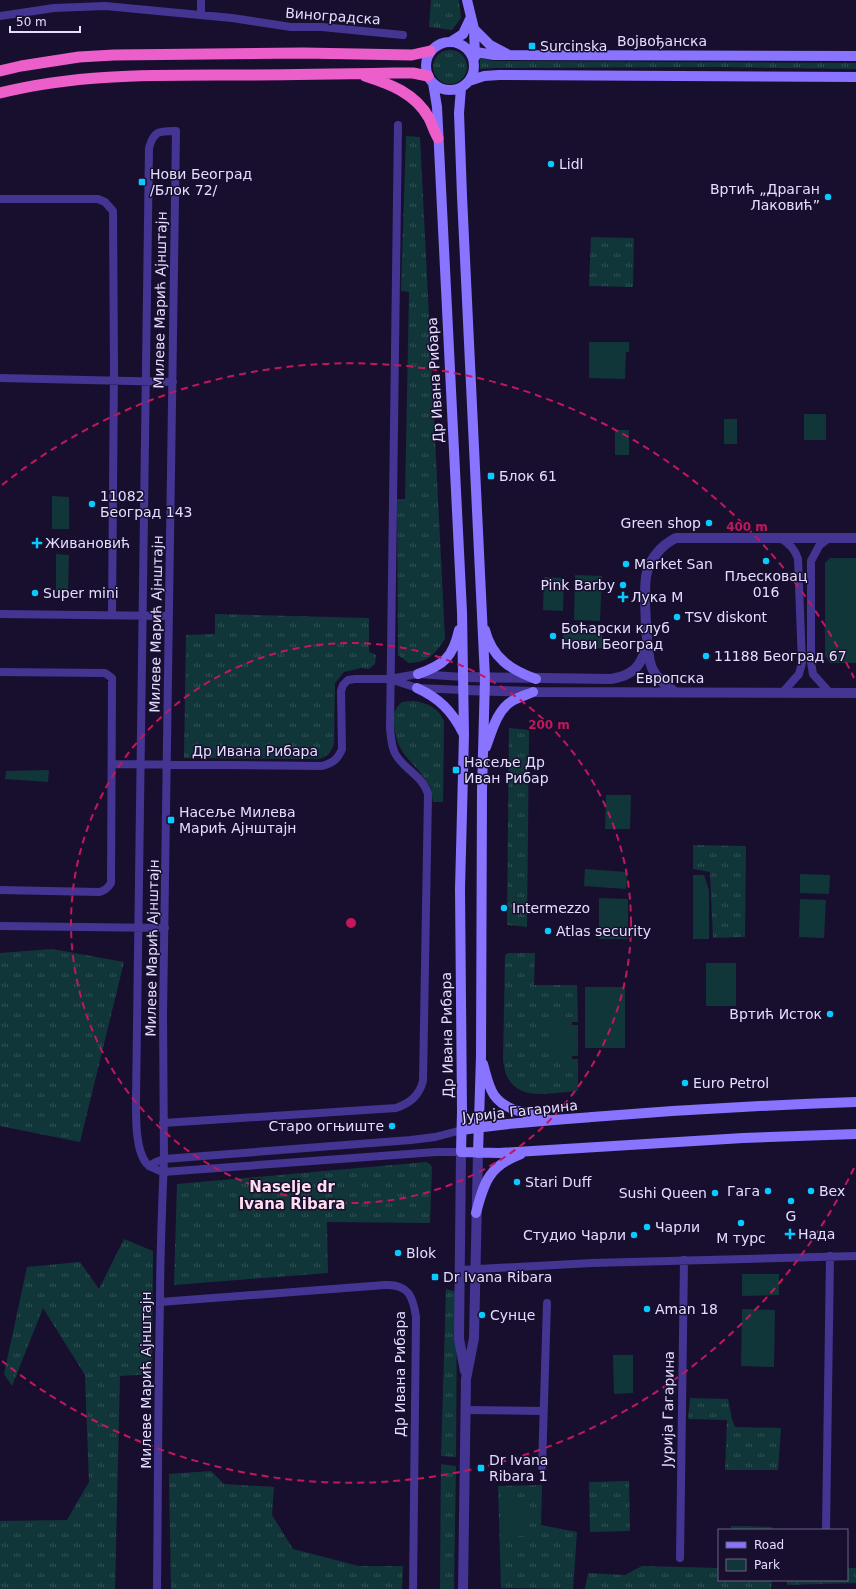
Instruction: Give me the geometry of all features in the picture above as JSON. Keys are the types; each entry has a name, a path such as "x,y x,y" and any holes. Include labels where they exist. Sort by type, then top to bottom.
{"highway":[{"path":"0,71 21,66 79,57 114,55 303,53 412,55 430,51"},
{"path":"0,93 23,87 112,76 413,73 430,79"},
{"path":"357,74 387,84 415,100 428,117 438,138"}],"main road":[{"path":"465,85 473,75 475,64 472,50 474,29 467,0"},
{"path":"471,17 463,34 452,41 440,44 430,51 426,64 430,79 439,87 446,90 454,90 484,76 499,75 856,77"},
{"path":"474,29 490,45 510,55"},
{"path":"452,41 462,44 472,50"},
{"name":"Војвођанска","path":"472,50 488,54 510,55 856,56"},
{"name":"Др Ивана Рибара","path":"430,79 435,93 438,138 462,612 464,735 460,889 461,1152"},
{"name":"Др Ивана Рибара","path":"465,85 459,113 485,678 481,1056 478,1153"},
{"path":"418,674 434,668 446,659 455,644 462,612"},
{"path":"482,615 486,633 496,653 503,662 512,669 536,679"},
{"path":"417,688 439,700 458,722 464,735"},
{"path":"483,755 496,722 506,706 513,700 533,692"},
{"path":"481,1056 494,1096 502,1103 515,1110 555,1120"},
{"name":"Јурија Гагарина","path":"462,1130 555,1120 745,1106 856,1102"},
{"path":"461,1152 499,1153 744,1138 856,1134"},
{"path":"476,1212 484,1187 498,1166 506,1160 530,1151"}],"street":[{"path":"201,0 202,15"},
{"name":"Виноградска","path":"0,16 54,8 110,6 202,15 291,27 322,27 402,35"},
{"name":"Др Ивана Рибара","path":"164,1123 396,1108 409,1103 421,1087 423,1081 428,794 426,786 400,760 393,747 390,728 389,679 396,345 398,125"},
{"name":"Милеве Марић Ајнштајн","path":"149,1166 141,1152 136,1116 149,148 155,135 162,130 176,131 163,1078 164,1159 160,1302 157,1589"},
{"path":"0,199 98,199 105,202 113,210 114,381 112,615"},
{"name":"Милеве Марић Ајнштајн","path":"0,382 0,378 146,382"},
{"path":"146,382 173,382"},
{"path":"674,692 652,670 647,646 646,574 657,553 670,541 676,538 856,538"},
{"path":"780,538 788,542 793,548 798,559 802,663 799,674 783,692"},
{"path":"829,538 819,546 811,561 811,662 813,674 829,692"},
{"name":"Милеве Марић Ајнштајн","path":"0,614 143,616"},
{"path":"143,616 169,616"},
{"name":"Европска","path":"485,678 612,679 621,677 634,670 639,664 647,646"},
{"path":"0,672 105,673 112,678 111,883 109,887 100,892 0,890"},
{"name":"Др Ивана Рибара","path":"168,765 315,767 330,764 339,756 342,749 341,691 343,685 348,680 389,679 418,674 485,678"},
{"name":"Др Ивана Рибара","path":"389,679 417,688 485,691"},
{"name":"Европска","path":"485,691 856,692"},
{"path":"112,764 168,765"},
{"path":"0,926 165,928"},
{"name":"Јурија Гагарина","path":"164,1159 411,1140 435,1137 462,1130"},
{"path":"149,1166 163,1172 427,1152 461,1152"},
{"name":"Др Ивана Рибара","path":"461,1152 460,1339 466,1379 463,1589"},
{"name":"Др Ивана Рибара","path":"466,1379 474,1338 478,1153"},
{"path":"149,1166 164,1159"},
{"path":"826,1529 830,1256"},
{"path":"460,1270 592,1263 856,1256"},
{"name":"Јурија Гагарина","path":"680,1558 684,1260"},
{"name":"Др Ивана Рибара","path":"160,1302 385,1285 393,1285 405,1289 413,1300 416,1317 413,1589"},
{"path":"542,1468 547,1303"},
{"path":"466,1410 543,1411"}],"green space":[{"path":"431,0 459,0 461,18 452,30 429,27"},
{"path":"447,50 453,50 462,55 466,61 466,73 462,79 453,84 447,84 438,79 433,70 433,64 438,55"},
{"path":"480,58 493,61 856,63 856,69 717,67 480,69"},
{"path":"406,136 420,137 445,639 430,657 422,661 409,663 398,655 397,499 405,499 409,292 401,291"},
{"path":"591,237 634,238 633,287 589,286"},
{"path":"589,342 629,342 629,352 626,352 625,379 589,378"},
{"path":"804,414 826,414 826,440 804,440"},
{"path":"724,419 737,419 737,444 724,444"},
{"path":"615,430 629,430 629,455 615,455"},
{"path":"52,496 69,497 69,529 52,529"},
{"path":"56,554 69,555 68,593 56,592"},
{"path":"830,558 856,558 856,663 830,663 825,656 825,563"},
{"path":"575,575 602,576 600,621 574,620"},
{"path":"544,577 564,578 563,611 543,610"},
{"path":"215,614 369,618 369,652 376,655 375,664 369,669 361,668 344,672 335,683 334,744 327,755 322,758 315,759 184,758 186,635 215,634"},
{"path":"563,624 602,625 602,648 563,648"},
{"path":"412,701 431,706 442,716 444,721 443,802 433,802 429,784 398,744 394,724 395,712 397,707 402,702"},
{"path":"509,728 529,730 527,927 507,925"},
{"path":"49,770 48,782 5,779 6,771"},
{"path":"606,795 631,795 630,829 605,829"},
{"path":"693,845 746,846 745,937 713,938 710,872 693,869"},
{"path":"585,869 627,872 626,889 584,886"},
{"path":"800,874 830,875 829,894 800,893"},
{"path":"693,875 704,875 709,890 709,939 693,939"},
{"path":"599,898 628,899 628,939 599,939"},
{"path":"800,899 826,900 824,938 799,937"},
{"path":"52,949 124,962 80,1142 0,1126 0,953"},
{"path":"508,953 535,953 534,985 577,985 578,1022 553,1022 553,1059 578,1059 578,1091 541,1094 530,1093 520,1090 512,1084 506,1074 503,1060 505,955"},
{"path":"706,963 736,963 736,1006 706,1006"},
{"path":"585,987 625,987 625,1048 585,1048"},
{"path":"553,1022 572,1022 572,1059 553,1059"},
{"path":"572,1025 578,1025 578,1056 572,1056"},
{"path":"426,1162 432,1167 430,1223 327,1222 328,1273 174,1285 177,1184"},
{"path":"124,1239 153,1251 152,1374 120,1376 115,1589 0,1589 0,1521 67,1520 89,1482 85,1375 43,1308 12,1386 4,1374 27,1267 80,1262 99,1289"},
{"path":"742,1274 779,1274 779,1295 742,1296"},
{"path":"446,1289 457,1292 456,1457 441,1456"},
{"path":"742,1309 775,1310 774,1367 741,1366"},
{"path":"613,1355 633,1355 633,1393 614,1394"},
{"path":"690,1398 728,1399 735,1427 781,1428 778,1470 725,1470 727,1420 688,1419"},
{"path":"441,1464 456,1466 454,1589 440,1589"},
{"path":"211,1471 224,1484 274,1487 272,1515 293,1549 359,1566 403,1566 402,1589 171,1589 169,1474"},
{"path":"629,1481 630,1531 590,1532 589,1482"},
{"path":"542,1485 541,1525 577,1532 573,1589 501,1588 498,1486"},
{"path":"503,1499 524,1499 524,1536 504,1536"},
{"path":"731,1526 772,1527 772,1529 731,1529"},
{"path":"642,1566 718,1568 718,1581 772,1581 771,1589 585,1589 588,1573 625,1575"},
{"path":"848,1568 856,1568 856,1583 787,1585 787,1581 848,1581"}],"place":[{"name":"Surcinska","path":"532,46"},
{"name":"Lidl","path":"551,164"},
{"name":"Нови Београд /Блок 72/","path":"142,182"},
{"name":"Вртић „Драган Лаковић”","path":"828,197"},
{"name":"Блок 61","path":"491,476"},
{"name":"11082 Београд 143","path":"92,504"},
{"name":"Green shop","path":"709,523"},
{"name":"Живановић","path":"37,543"},
{"name":"Пљесковац 016","path":"766,561"},
{"name":"Market San","path":"626,564"},
{"name":"Pink Barby","path":"623,585"},
{"name":"Super mini","path":"35,593"},
{"name":"Лука М","path":"623,597"},
{"name":"TSV diskont","path":"677,617"},
{"name":"Боћарски клуб Нови Београд","path":"553,636"},
{"name":"11188 Београд 67","path":"706,656"},
{"name":"Насеље Др Иван Рибар","path":"456,770"},
{"name":"Насеље Милева Марић Ајнштајн","path":"171,820"},
{"name":"Intermezzo","path":"504,908"},
{"name":"Atlas security","path":"548,931"},
{"name":"Вртић Исток","path":"830,1014"},
{"name":"Euro Petrol","path":"685,1083"},
{"name":"Старо огњиште","path":"392,1126"},
{"name":"Stari Duff","path":"517,1182"},
{"name":"Гага","path":"768,1191"},
{"name":"Bex","path":"811,1191"},
{"name":"Sushi Queen","path":"715,1193"},
{"name":"G","path":"791,1201"},
{"name":"М турс","path":"741,1223"},
{"name":"Чарли","path":"647,1227"},
{"name":"Нада","path":"790,1234"},
{"name":"Студио Чарли","path":"634,1235"},
{"name":"Blok","path":"398,1253"},
{"name":"Dr Ivana Ribara","path":"435,1277"},
{"name":"Aman 18","path":"647,1309"},
{"name":"Сунце","path":"482,1315"},
{"name":"Dr Ivana Ribara 1","path":"481,1468"}],"district":[{"name":"Naselje dr Ivana Ribara","path":"292,1196"}]}
